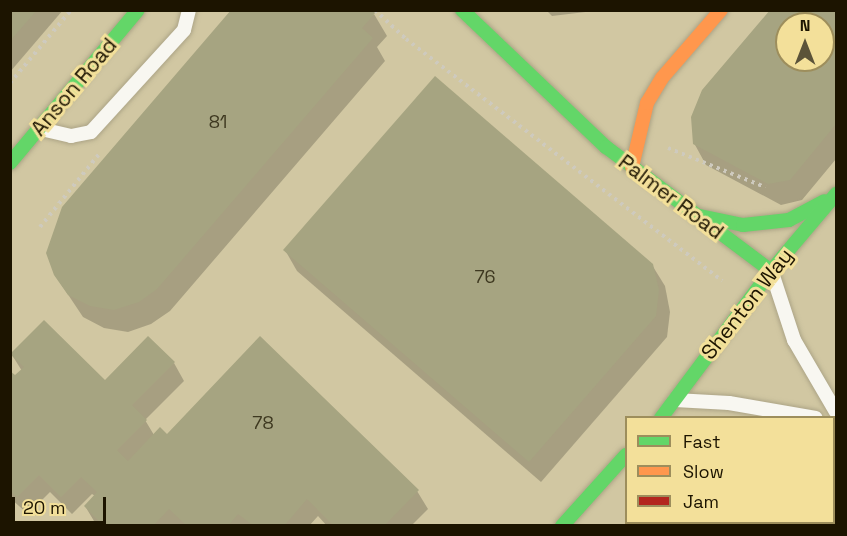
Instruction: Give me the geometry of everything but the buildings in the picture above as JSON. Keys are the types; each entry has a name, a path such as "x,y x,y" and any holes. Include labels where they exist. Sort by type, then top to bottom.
{"main road":[{"name":"Anson Road","path":"10,163 138,10"},
{"name":"Palmer Road","path":"462,10 606,147 771,271"},
{"path":"632,167 647,103 662,78 721,10"},
{"path":"695,215 743,225 789,220 823,202 837,189"},
{"name":"Shenton Way","path":"662,416 771,271 837,194"},
{"path":"562,525 625,457"}],"lane":[{"path":"39,129 71,136 91,132 184,30 189,10"},
{"path":"771,271 794,340 837,412"},
{"path":"673,400 729,403 810,416"}],"path":[{"path":"10,83 71,10"},
{"path":"375,10 406,39 747,302"}],"traffic: fast":[{"path":"10,163 138,10"},
{"path":"462,10 606,147 771,271"},
{"path":"662,416 771,271 836,194"},
{"path":"695,215 743,225 789,220 824,201"},
{"path":"562,526 625,456"}],"traffic: slow":[{"path":"632,167 647,103 662,78 721,10"}]}
